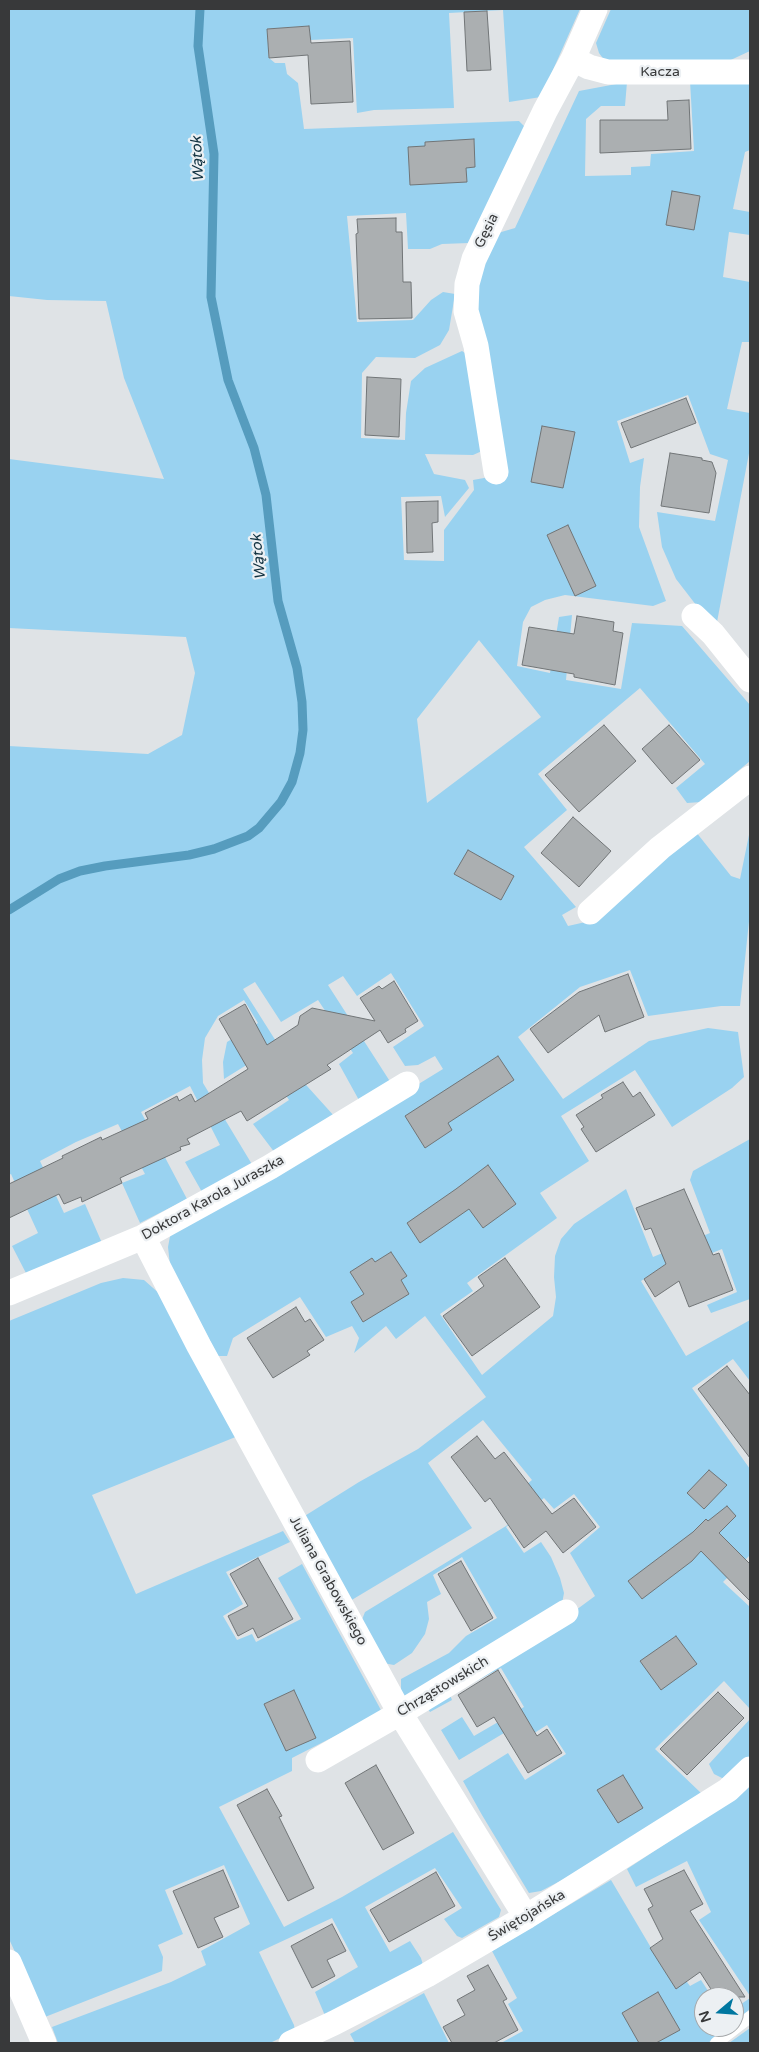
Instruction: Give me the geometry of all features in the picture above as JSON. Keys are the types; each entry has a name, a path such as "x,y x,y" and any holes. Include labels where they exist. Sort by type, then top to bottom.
{"street":[{"name":"Gęsia","path":"496,472 476,346 466,311 467,284 474,259 545,111 573,59 595,9"},
{"name":"Kacza","path":"573,59 589,67 608,72 750,72"},
{"path":"694,616 713,634 750,680"},
{"path":"590,912 660,848 750,778"},
{"name":"Doktora Karola Juraszka","path":"9,1293 143,1237 270,1167 352,1119 406,1084"},
{"name":"Juliana Grabowskiego","path":"143,1237 204,1354 400,1713 526,1917"},
{"name":"Chrząstowskich","path":"318,1760 400,1713 566,1612"},
{"name":"Świętojańska","path":"291,2043 428,1975 526,1917 728,1790 750,1768"},
{"path":"9,1962 44,2043"}],"lane":[{"path":"716,2043 750,2017"}],"shaded area":[{"path":"9,9 580,9 541,97 509,102 503,10 449,13 454,108 374,110 357,113 353,38 310,40 309,26 267,29 269,58 275,63 285,63 287,74 298,83 304,129 519,121 525,127 469,243 442,244 430,249 408,249 406,213 347,216 357,322 413,320 431,300 443,292 455,294 449,330 440,345 415,358 376,357 362,373 361,438 405,440 406,413 411,381 425,368 462,351 471,357 482,451 473,455 425,454 434,474 465,480 469,488 445,517 441,496 401,497 404,560 444,561 444,530 474,490 473,480 506,474 472,310 476,281 498,233 515,228 579,91 627,82 625,106 601,106 586,119 585,176 631,175 631,167 650,166 651,154 694,151 690,81 750,81 750,150 745,152 733,209 750,212 750,235 729,232 723,277 750,282 750,342 742,342 727,409 750,413 750,448 717,622 703,614 676,579 662,547 657,512 715,521 728,460 710,454 688,395 617,421 630,463 644,458 640,487 639,527 666,601 653,606 565,595 545,600 531,607 523,622 517,666 550,673 559,617 572,615 566,680 621,689 632,623 682,626 750,705 750,761 701,802 687,803 676,788 705,764 640,688 538,774 567,810 524,847 576,907 562,915 568,926 590,921 696,832 731,876 740,879 750,830 750,912 740,1006 721,1006 648,1016 630,970 580,987 518,1037 563,1099 649,1041 708,1028 738,1032 744,1077 732,1088 672,1127 635,1070 561,1116 589,1161 540,1193 557,1218 467,1283 473,1291 440,1314 482,1375 553,1316 556,1297 554,1277 555,1256 561,1239 574,1224 626,1189 653,1257 710,1233 690,1180 693,1171 750,1139 750,1299 711,1313 707,1305 737,1292 722,1249 675,1268 672,1260 641,1281 686,1356 750,1320 750,1381 733,1359 692,1388 750,1469 750,1555 723,1582 750,1607 750,1709 724,1681 655,1749 701,1793 566,1878 541,1891 529,1893 463,1781 508,1753 525,1780 566,1754 547,1725 512,1747 504,1733 459,1760 441,1730 462,1717 474,1736 524,1707 501,1668 450,1695 452,1700 430,1712 425,1705 549,1630 595,1596 570,1553 600,1527 574,1494 554,1509 544,1498 506,1527 524,1553 541,1542 551,1557 560,1578 564,1593 561,1609 405,1703 401,1692 401,1679 449,1653 466,1636 497,1618 462,1557 433,1575 441,1594 427,1602 429,1619 425,1634 412,1653 394,1665 383,1663 361,1622 365,1612 506,1526 531,1507 520,1490 532,1480 483,1420 428,1463 472,1528 350,1601 303,1517 359,1482 418,1449 486,1397 425,1316 396,1339 386,1326 354,1353 359,1338 352,1326 326,1337 300,1297 233,1338 227,1356 218,1356 170,1265 168,1247 171,1231 259,1182 443,1069 435,1056 418,1065 405,1066 393,1047 424,1026 391,973 357,996 343,976 328,985 391,1083 360,1102 339,1064 353,1053 318,1000 281,1022 255,982 243,989 298,1076 335,1117 275,1153 253,1124 289,1100 261,1056 224,1079 223,1062 227,1042 258,1023 244,1000 218,1016 205,1038 202,1060 203,1083 253,1166 202,1192 185,1162 220,1145 190,1086 141,1112 187,1199 140,1223 122,1183 145,1174 118,1124 76,1142 40,1161 64,1213 85,1204 102,1243 28,1277 12,1246 38,1233 11,1174 9,1175 9,746 148,754 182,735 195,673 186,637 9,628 9,459 164,479 124,378 106,301 47,300 9,296","holes":["479,640 541,717 427,803 417,719"]},
{"path":"611,9 750,9 750,51 720,65 608,65 599,53 596,43"},
{"path":"123,1278 144,1280 161,1295 238,1436 92,1495 136,1594 283,1531 290,1542 226,1572 243,1604 223,1616 237,1640 252,1634 256,1642 301,1619 278,1578 302,1564 382,1712 292,1758 292,1771 219,1807 284,1927 342,1897 453,1832 501,1910 499,1917 462,1938 457,1936 444,1919 462,1908 435,1868 365,1907 390,1952 410,1941 421,1958 423,1965 326,2018 315,1992 358,1967 332,1918 259,1952 294,2025 295,2031 270,2043 58,2043 52,2027 171,1982 206,1965 201,1951 250,1924 224,1865 165,1890 183,1934 158,1945 163,1957 162,1971 45,2017 9,1939 9,1321 101,1283"},
{"path":"750,1719 750,1758 730,1779 714,1774 709,1764"},
{"path":"750,1785 750,1996 699,1920 711,1912 687,1861 636,1887 627,1869 741,1794"},
{"path":"611,1880 663,1968 675,1966 690,1986 701,1980 706,1987 694,1987 694,2037 716,2037 708,2043 501,2043 523,2031 508,2004 517,1998 492,1951"},
{"path":"424,1993 449,2043 355,2043 350,2034"},
{"path":"750,1998 750,2009 744,2014 744,2002"},
{"path":"750,2028 750,2043 729,2043 737,2037 744,2037 744,2032"}],"building":[{"path":"487,11 491,70 467,71 464,12"},
{"path":"309,26 311,43 350,41 353,102 311,104 308,55 269,58 267,29"},
{"path":"689,100 691,149 600,153 600,120 668,120 667,101"},
{"path":"474,139 475,167 466,168 467,182 410,185 408,147 425,146 425,142"},
{"path":"672,191 700,196 694,230 666,225"},
{"path":"396,218 396,232 402,232 403,282 411,282 412,318 359,319 357,219"},
{"path":"367,377 401,379 399,437 365,435"},
{"path":"686,398 696,423 631,448 621,423"},
{"path":"542,426 575,432 563,488 531,482"},
{"path":"670,453 702,458 702,460 712,462 716,473 709,513 661,506"},
{"path":"438,501 438,522 432,523 433,552 407,553 406,502"},
{"path":"568,525 596,586 575,596 547,535"},
{"path":"577,616 614,622 613,631 623,633 615,685 574,677 574,674 522,665 529,627 574,634"},
{"path":"604,725 636,761 579,812 545,775"},
{"path":"669,725 700,760 672,784 642,749"},
{"path":"573,817 611,851 579,887 541,853"},
{"path":"468,850 514,876 501,900 454,874"},
{"path":"628,974 644,1017 605,1032 599,1015 548,1053 530,1029 579,992"},
{"path":"394,981 418,1021 405,1029 406,1032 388,1043 380,1030 327,1065 331,1069 247,1121 241,1111 187,1139 190,1144 180,1147 181,1150 120,1178 122,1183 82,1202 81,1197 64,1204 59,1194 9,1218 9,1184 101,1137 102,1140 148,1119 145,1113 177,1096 179,1101 191,1094 195,1102 248,1069 219,1019 245,1004 267,1045 298,1025 300,1016 312,1008 375,1021 360,998 379,986 382,989"},
{"path":"498,1056 514,1080 448,1123 452,1130 425,1148 405,1116"},
{"path":"623,1082 633,1097 640,1092 655,1115 596,1152 581,1129 584,1127 576,1115 603,1098 601,1095"},
{"path":"488,1165 516,1204 483,1228 469,1209 420,1243 407,1223"},
{"path":"684,1189 713,1255 719,1253 733,1290 689,1307 679,1281 655,1297 644,1279 666,1264 651,1228 645,1230 636,1208"},
{"path":"391,1252 407,1276 401,1280 409,1294 363,1322 351,1302 364,1294 350,1272 372,1258 375,1262"},
{"path":"505,1258 540,1307 472,1356 443,1316 484,1286 478,1277"},
{"path":"296,1307 305,1322 310,1319 324,1340 307,1351 310,1355 273,1378 247,1338"},
{"path":"727,1366 750,1395 750,1458 698,1389"},
{"path":"477,1436 495,1459 504,1452 552,1514 574,1498 596,1527 563,1553 546,1531 524,1548 490,1498 485,1502 451,1457"},
{"path":"709,1470 727,1485 704,1509 687,1493"},
{"path":"727,1506 736,1516 719,1533 750,1564 750,1601 701,1551 692,1561 642,1599 628,1581 693,1532 706,1519 708,1521"},
{"path":"258,1558 293,1619 258,1638 253,1628 238,1636 228,1616 248,1606 230,1574"},
{"path":"461,1561 493,1618 471,1631 438,1574"},
{"path":"676,1636 697,1664 661,1690 640,1661"},
{"path":"498,1670 537,1736 547,1729 562,1753 528,1773 494,1717 477,1727 458,1695"},
{"path":"294,1690 316,1738 286,1751 264,1704"},
{"path":"718,1692 744,1718 687,1775 660,1749"},
{"path":"376,1765 414,1833 383,1850 345,1783"},
{"path":"623,1775 643,1808 618,1823 597,1790"},
{"path":"267,1789 282,1816 279,1817 314,1888 288,1901 237,1805"},
{"path":"223,1870 239,1907 214,1918 223,1937 198,1948 173,1891"},
{"path":"684,1870 703,1904 690,1911 739,1987 710,1987 700,1972 676,1989 650,1948 663,1939 648,1909 653,1906 644,1889"},
{"path":"436,1872 455,1906 389,1942 370,1910"},
{"path":"332,1924 346,1951 327,1960 335,1976 312,1988 291,1946"},
{"path":"488,1965 507,1999 503,2001 518,2030 494,2043 452,2043 443,2027 465,2015 457,2000 475,1990 467,1976"},
{"path":"658,1992 680,2030 656,2043 639,2043 622,2013"}],"waterway":[{"name":"Wątok","path":"9,910 59,879 80,871 189,855 214,849 248,836 259,828 281,802 292,782 300,753 303,730 302,702 297,668 278,601 266,495 254,448 228,380 211,297 214,154 198,46 200,9"}]}
